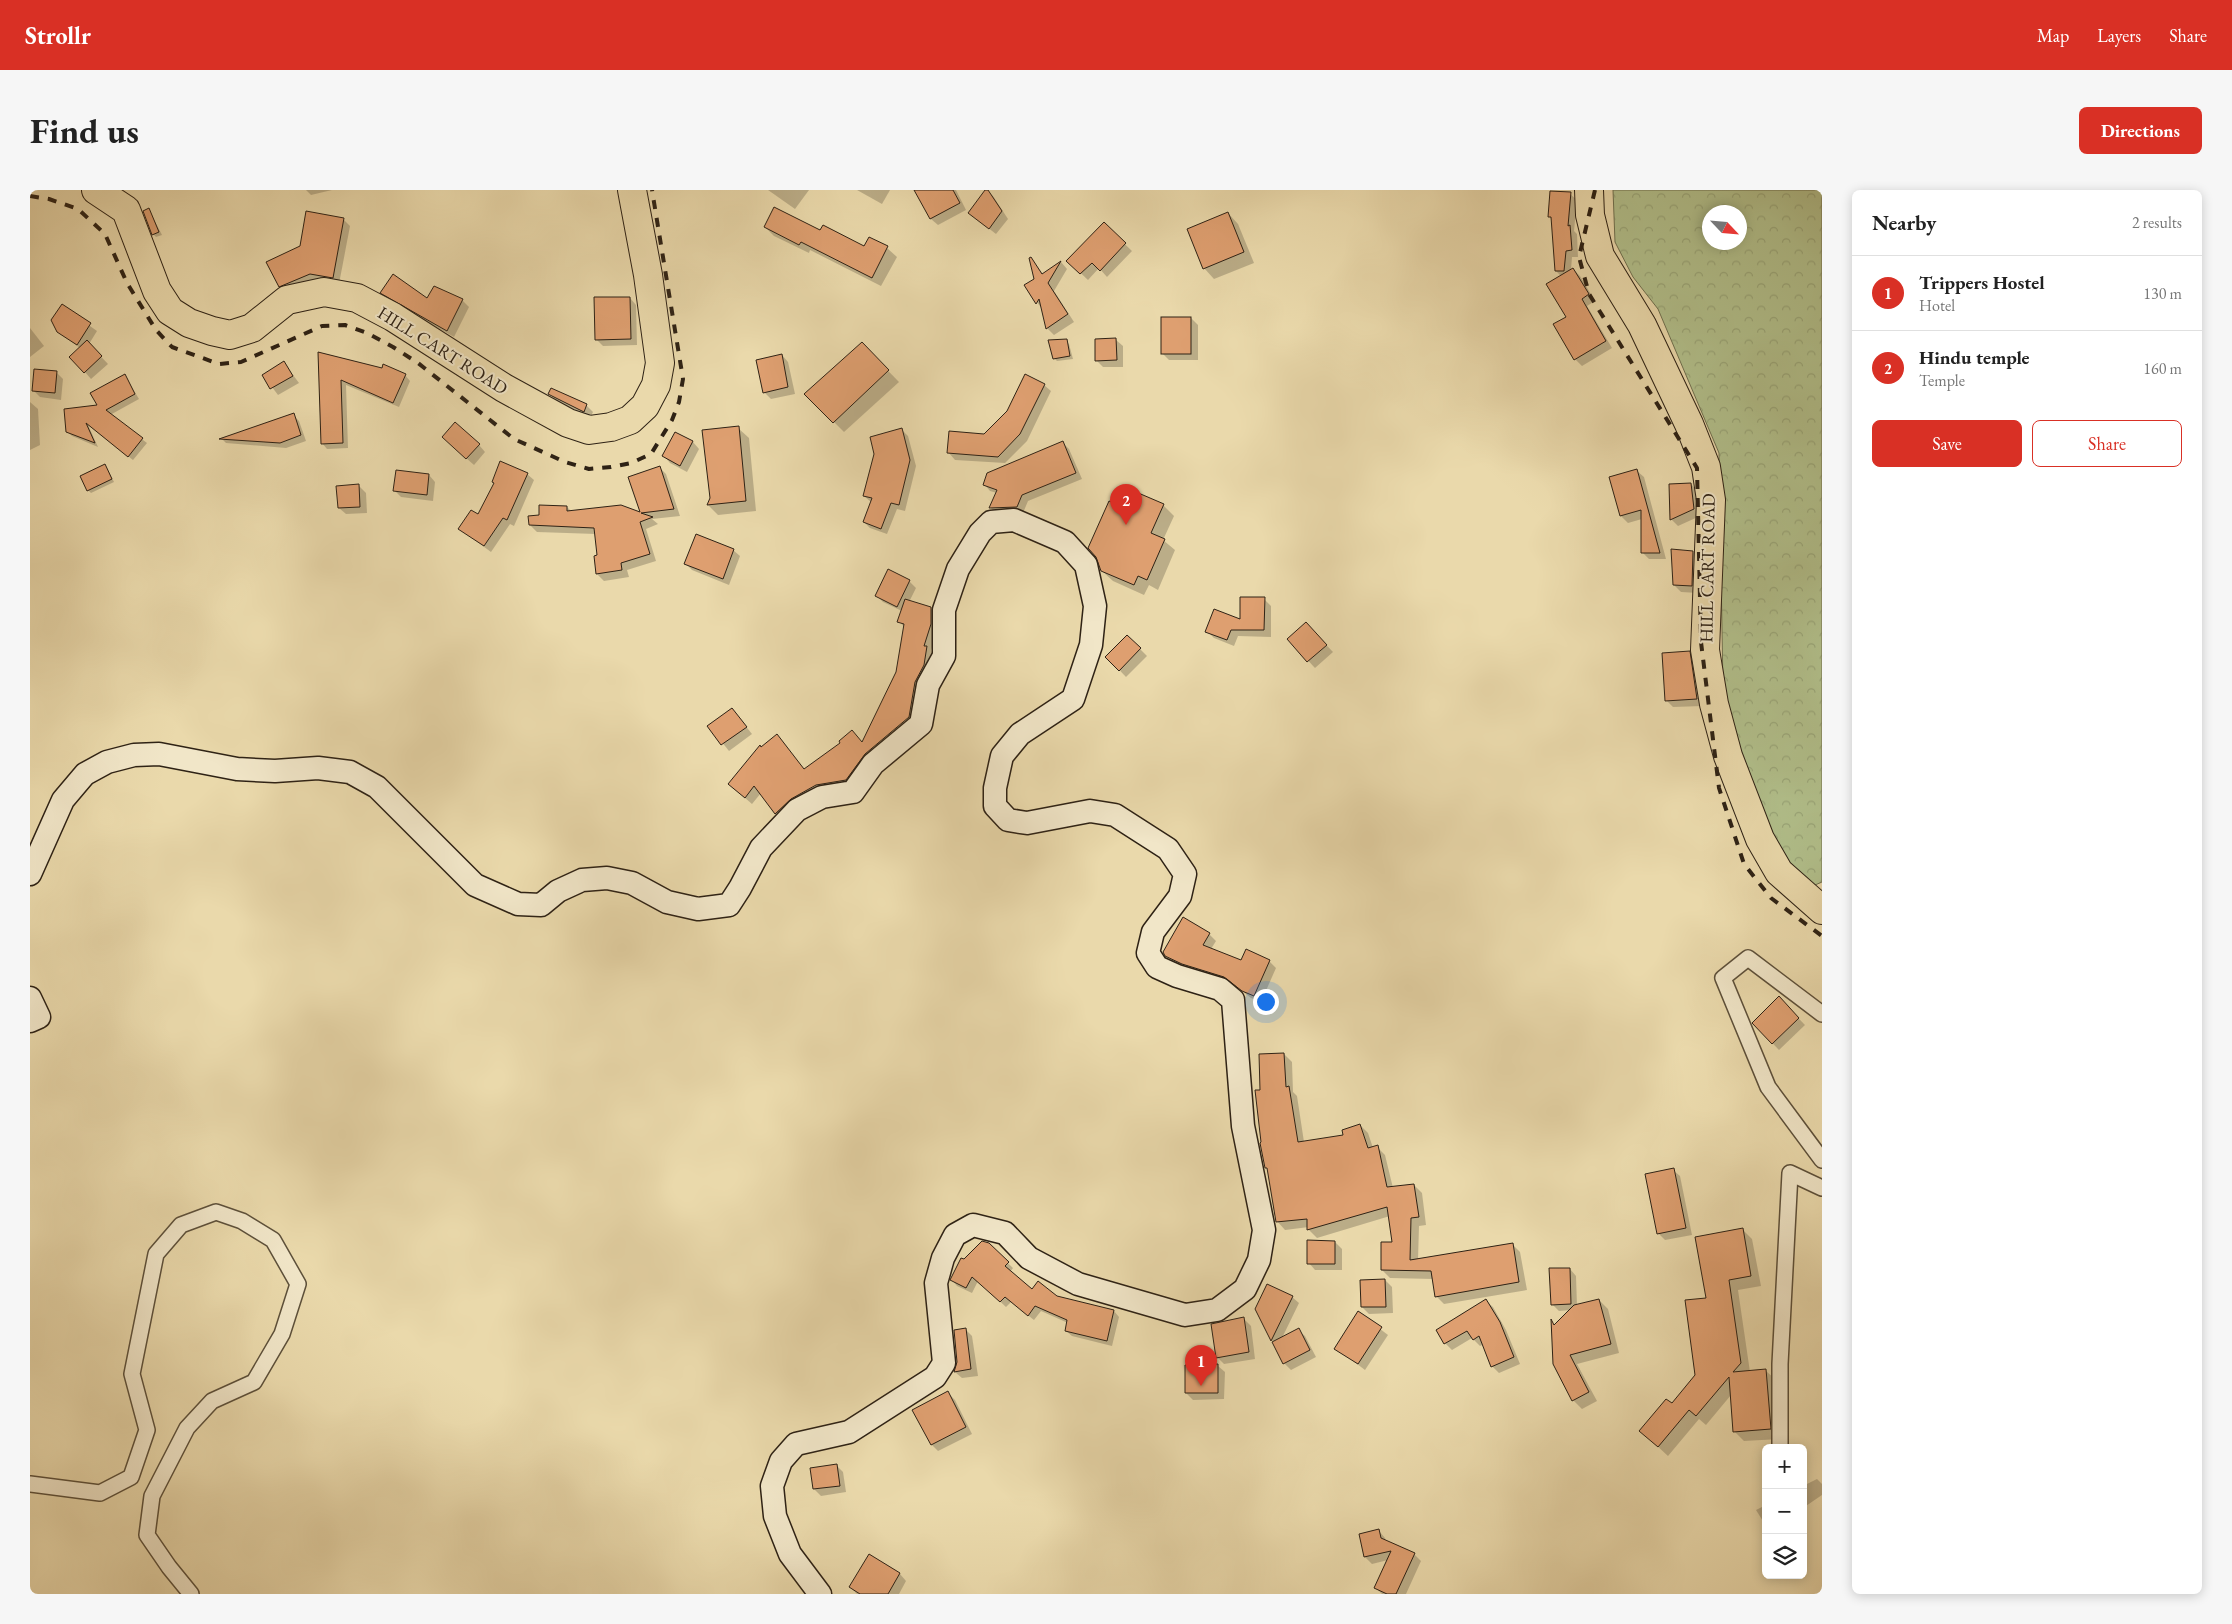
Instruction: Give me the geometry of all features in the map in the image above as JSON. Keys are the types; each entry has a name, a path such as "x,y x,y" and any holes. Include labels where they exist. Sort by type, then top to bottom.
{"highway":[{"name":"HILL CART ROAD","path":"96,190 126,210 157,291 170,311 189,323 230,335 252,328 287,300 324,292 357,298 393,317 504,388 568,423 589,430 612,427 630,420 645,406 656,385 660,363 648,275 632,190"},
{"name":"HILL CART ROAD","path":"1589,190 1590,215 1600,256 1642,325 1689,424 1706,467 1711,500 1705,650 1714,704 1728,756 1760,840 1778,872 1822,910"}],"main road":[{"path":"30,874 63,800 85,774 107,762 134,755 159,754 237,768 275,771 318,768 350,772 376,787 475,885 518,904 541,904 558,891 582,880 607,878 632,883 667,902 698,909 729,906 761,848 797,810 822,797 853,792 873,764 920,724 928,685 944,656 944,610 958,569 980,533 991,522 1014,520 1065,542 1086,565 1095,606 1091,645 1073,699 1020,734 1002,756 995,788 995,806 1008,820 1027,822 1090,810 1114,815 1168,848 1185,874 1180,896 1153,932 1148,953 1157,967 1177,976 1220,988 1233,1000 1243,1126 1264,1230 1259,1260 1245,1289 1217,1310 1185,1315 1078,1284 1030,1258 1005,1232 972,1225 955,1235 942,1258 936,1283 944,1363 935,1377 849,1432 796,1444 781,1461 772,1486 775,1516 790,1554 820,1594"},
{"path":"30,998 39,1017 30,1021"}],"street":[{"path":"1822,1014 1748,958 1723,978 1768,1088 1822,1160"},
{"path":"1780,1444 1780,1364 1790,1173 1822,1188"},
{"path":"30,1484 100,1492 131,1477 147,1430 132,1374 144,1312 156,1254 181,1225 216,1212 242,1221 273,1240 298,1284 282,1334 254,1382 212,1401 187,1428 152,1496 147,1535 191,1594"}],"green space":[{"path":"1613,190 1822,190 1822,882 1815,885 1788,861 1773,838 1737,759 1723,688 1719,453 1658,309 1633,277 1615,242"}],"building":[{"path":"914,190 953,190 960,203 930,219"},
{"path":"985,190 988,190 1002,211 989,229 968,213"},
{"path":"1550,191 1571,192 1568,226 1570,225 1572,250 1566,251 1564,271 1555,271 1551,217 1548,217"},
{"path":"774,207 820,230 823,225 864,246 869,237 888,246 872,278 801,242 799,245 764,227"},
{"path":"149,208 159,232 152,235 143,211"},
{"path":"306,211 344,218 333,278 310,274 279,287 266,262 300,246"},
{"path":"1228,212 1244,252 1203,269 1187,229"},
{"path":"1104,222 1126,243 1100,271 1092,263 1080,274 1066,261"},
{"path":"1031,257 1042,274 1061,261 1048,283 1068,314 1046,329 1039,299 1036,304 1024,285 1034,279 1029,258"},
{"path":"1573,268 1589,294 1582,299 1606,341 1574,360 1553,324 1566,317 1546,284"},
{"path":"393,274 427,298 434,286 463,299 447,331 380,293"},
{"path":"594,297 630,297 631,339 595,340"},
{"path":"62,304 91,323 77,345 57,332 51,320"},
{"path":"1161,317 1191,317 1191,354 1161,354"},
{"path":"1116,338 1117,360 1095,361 1095,339"},
{"path":"1067,339 1070,356 1053,359 1048,340"},
{"path":"87,340 102,356 84,373 69,357"},
{"path":"862,342 889,370 833,423 804,394"},
{"path":"318,352 382,368 383,364 406,374 393,403 341,380 343,443 321,444"},
{"path":"782,354 788,387 763,393 756,360"},
{"path":"284,361 293,376 270,389 262,375"},
{"path":"34,369 57,371 55,393 32,391"},
{"path":"125,374 135,394 106,410 143,438 128,457 86,423 95,443 66,432 64,409 97,405 90,393"},
{"path":"1025,374 1045,384 1020,434 998,457 947,453 949,431 984,434 1007,411"},
{"path":"551,388 587,404 584,412 548,394"},
{"path":"294,413 301,435 280,443 219,439"},
{"path":"455,422 480,444 466,459 442,437"},
{"path":"739,426 746,501 707,505 710,498 702,430"},
{"path":"902,428 910,460 899,505 891,503 881,529 863,522 872,498 863,496 874,454 870,437"},
{"path":"675,432 693,441 680,466 662,456"},
{"path":"1063,441 1076,473 1022,495 1017,507 989,508 997,490 983,485 987,473"},
{"path":"500,461 528,473 507,520 503,518 484,546 458,529 471,510 478,514 494,483 492,482"},
{"path":"105,464 112,479 87,491 80,476"},
{"path":"660,466 674,509 641,513 653,517 640,522 650,554 621,563 622,570 596,574 594,556 597,555 594,528 529,525 528,516 539,515 539,505 567,506 567,511 621,505 640,512 628,477"},
{"path":"1637,469 1660,553 1641,553 1641,510 1620,516 1609,477"},
{"path":"396,470 429,474 427,495 393,491"},
{"path":"1691,483 1694,509 1670,520 1669,484"},
{"path":"359,484 360,507 338,508 336,486"},
{"path":"1136,492 1164,504 1151,533 1165,539 1147,580 1138,576 1134,585 1101,571 1096,557 1088,548 1109,501 1129,509"},
{"path":"696,534 734,549 723,579 684,564"},
{"path":"1671,549 1693,551 1692,586 1673,585"},
{"path":"888,569 910,580 897,607 875,596"},
{"path":"1240,597 1265,597 1264,630 1231,630 1227,640 1205,632 1214,609 1240,619"},
{"path":"905,599 931,607 931,624 924,646 927,646 924,665 915,682 909,717 865,754 846,780 816,785 791,799 775,814 754,786 745,798 728,784 760,745 761,747 777,734 804,769 840,743 839,741 852,730 862,742 896,672 904,624 897,622"},
{"path":"1306,622 1327,645 1307,662 1287,639"},
{"path":"1127,635 1141,648 1119,671 1105,657"},
{"path":"1690,651 1697,699 1665,701 1662,653"},
{"path":"732,708 747,727 721,745 707,726"},
{"path":"1183,917 1210,933 1203,945 1241,960 1246,949 1270,960 1254,996 1242,991 1224,977 1182,964 1165,956 1163,952"},
{"path":"1779,996 1799,1018 1772,1044 1752,1023"},
{"path":"1284,1053 1286,1087 1289,1086 1298,1142 1343,1135 1342,1130 1360,1124 1368,1148 1378,1145 1387,1187 1414,1184 1419,1217 1411,1218 1410,1260 1513,1243 1519,1282 1435,1297 1431,1271 1381,1270 1381,1242 1392,1242 1387,1207 1307,1230 1307,1219 1276,1222 1267,1168 1265,1168 1260,1143 1255,1090 1260,1090 1259,1054"},
{"path":"1674,1168 1686,1228 1657,1234 1645,1174"},
{"path":"1743,1228 1751,1276 1729,1280 1741,1363 1733,1372 1766,1369 1771,1429 1733,1432 1729,1377 1696,1416 1689,1410 1658,1447 1639,1431 1666,1399 1672,1403 1695,1375 1685,1300 1706,1298 1695,1237"},
{"path":"1307,1240 1335,1241 1335,1264 1307,1264"},
{"path":"982,1241 989,1243 1009,1262 1005,1266 1032,1289 1038,1281 1057,1296 1114,1310 1107,1341 1065,1331 1067,1320 1035,1306 1028,1316 1005,1297 1000,1302 972,1277 966,1288 950,1280 961,1258 964,1259"},
{"path":"1549,1268 1570,1268 1571,1304 1551,1305"},
{"path":"1385,1279 1386,1307 1361,1307 1360,1280"},
{"path":"1267,1284 1293,1296 1271,1341 1255,1309"},
{"path":"1486,1299 1500,1322 1514,1357 1491,1367 1479,1336 1473,1340 1467,1331 1444,1344 1436,1330"},
{"path":"1599,1299 1611,1344 1570,1355 1589,1392 1572,1401 1553,1364 1551,1319 1554,1325 1574,1305"},
{"path":"1358,1311 1382,1327 1358,1364 1334,1349"},
{"path":"1244,1317 1249,1352 1216,1358 1211,1324"},
{"path":"966,1328 971,1369 954,1372 957,1362 954,1330"},
{"path":"1299,1328 1310,1350 1283,1364 1272,1342"},
{"path":"1218,1364 1218,1393 1185,1393 1185,1365"},
{"path":"948,1391 966,1427 931,1445 912,1410"},
{"path":"837,1464 840,1486 813,1489 810,1468"},
{"path":"1379,1529 1381,1538 1415,1553 1396,1594 1387,1594 1374,1588 1391,1551 1364,1557 1359,1534"},
{"path":"869,1554 900,1573 888,1594 860,1594 849,1587"}],"railway":[{"path":"30,196 49,199 78,209 105,234 127,283 156,330 172,347 219,364 241,362 322,326 345,325 367,333 418,363 514,439 565,462 589,469 631,463 651,454 672,420 679,402 683,379 652,190"},
{"path":"1595,190 1579,257 1589,294 1697,468 1701,642 1719,788 1744,864 1771,898 1822,936"}],"place":[{"name":"Hindu temple","path":"1126,525"},
{"name":"Trippers Hostel","path":"1201,1386"}]}
